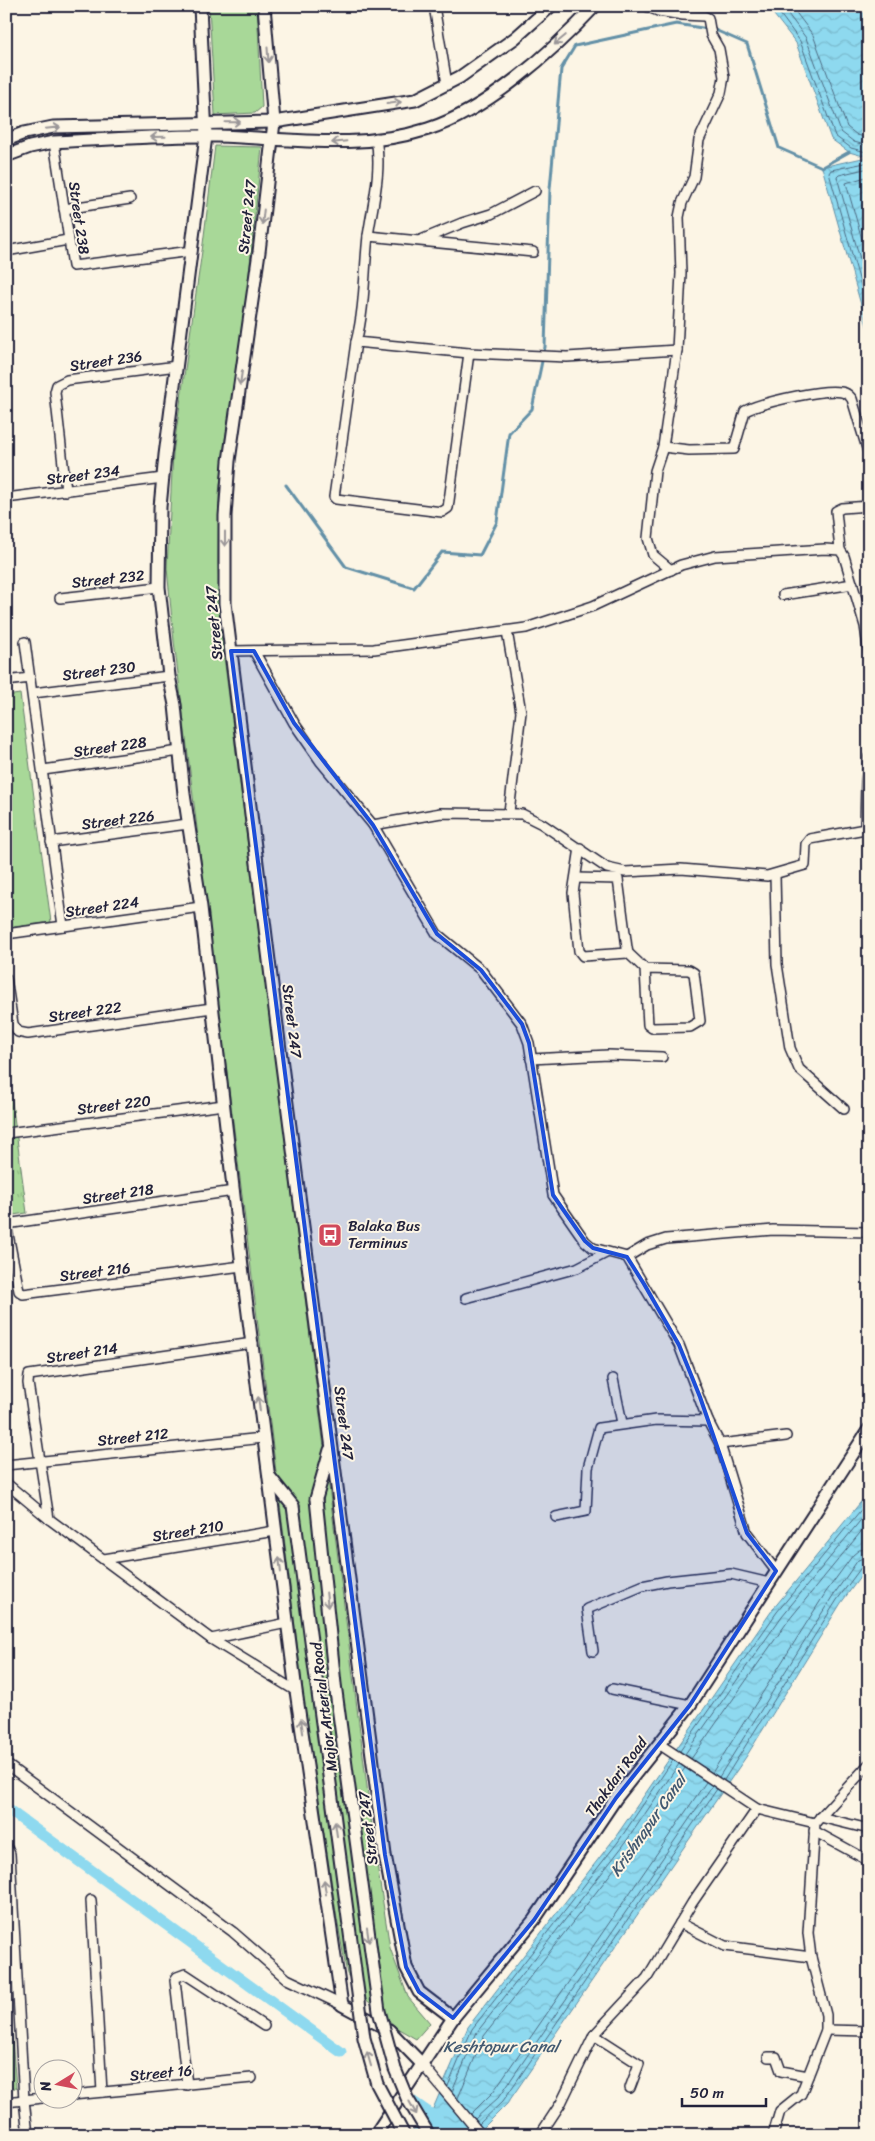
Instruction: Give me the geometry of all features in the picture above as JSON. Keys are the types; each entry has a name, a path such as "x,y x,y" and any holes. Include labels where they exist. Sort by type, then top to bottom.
{"street":[{"path":"110,6 122,6"},
{"path":"200,6 207,122 163,478 159,587 168,676 175,705 188,824 201,907 242,1266 287,1623 342,2005"},
{"name":"Street 247","path":"264,6 274,122 259,252 229,461 226,507 226,603 385,1855 406,1967 419,1992 453,2018"},
{"path":"434,6 447,84"},
{"path":"6,140 24,133 53,127 207,122 274,122 415,100 447,84 515,38 551,6"},
{"path":"6,156 30,147 54,142 206,136 271,137 332,143 428,129 468,111 506,85 571,31 595,6"},
{"path":"646,6 658,11 704,16 710,21 710,33 719,49 724,77 721,93 699,140 694,177 682,203 679,217 682,273 677,350 663,447 655,471 648,538 653,555 670,570"},
{"path":"376,138 379,180 368,236 361,323 356,342 334,496 339,500 442,512 446,510 449,504 469,353"},
{"name":"Street 238","path":"54,142 73,266 192,251"},
{"path":"419,241 462,223 491,214 535,191"},
{"path":"64,209 130,199"},
{"path":"368,236 533,252"},
{"path":"6,251 68,240"},
{"path":"356,342 469,353 538,356 677,350"},
{"name":"Street 236","path":"66,491 55,392 57,385 67,380 178,366"},
{"path":"663,447 689,450 734,449 745,411 799,395 839,392 848,394 852,399 869,455"},
{"name":"Street 234","path":"6,498 163,478"},
{"path":"869,506 842,508 836,511 840,550 844,556 865,626 869,655"},
{"path":"231,651 374,649 526,628 593,606 670,570 715,556 774,554 825,549 840,550"},
{"path":"783,595 853,584"},
{"name":"Street 232","path":"60,598 159,587"},
{"path":"507,631 521,712 510,812"},
{"path":"25,642 44,770 63,926"},
{"path":"254,651 294,723 321,762 373,825 437,934 480,970 522,1024 529,1043 553,1195 585,1241 593,1248 627,1258 679,1345 708,1421 720,1444 744,1525 776,1571"},
{"name":"Street 230","path":"33,693 168,676"},
{"path":"6,681 30,678"},
{"name":"Street 228","path":"44,770 180,750"},
{"path":"373,825 441,813 510,812 522,814 542,824 607,868 619,871 681,870 754,876 775,875 805,865 806,844 810,840 867,828 866,782 869,757"},
{"name":"Street 226","path":"52,842 188,824"},
{"path":"580,848 573,893 575,932 580,955 628,953"},
{"path":"775,875 777,964 790,1048 799,1068 844,1109"},
{"path":"576,878 618,879 628,953 645,969 689,970 694,974 700,1021 690,1027 652,1028 648,1025 645,969"},
{"name":"Street 224","path":"6,934 201,907"},
{"name":"Street 222","path":"6,978 13,1024 18,1032 28,1034 212,1008"},
{"path":"531,1059 608,1055 662,1057"},
{"name":"Street 220","path":"7,1133 224,1105"},
{"name":"Street 218","path":"6,1224 234,1191"},
{"name":"Street 216","path":"6,1224 19,1290 23,1294 242,1266"},
{"path":"627,1258 647,1245 666,1239 772,1230 869,1232"},
{"path":"466,1298 577,1268 606,1253"},
{"name":"Street 214","path":"50,1519 39,1461 28,1382 29,1375 253,1343"},
{"path":"613,1379 622,1423"},
{"path":"556,1517 586,1511 588,1468 596,1433 603,1426 672,1419 708,1421"},
{"name":"Thakdari Road","path":"375,2135 453,2018 534,1920 616,1798 690,1705 869,1429"},
{"path":"720,1444 786,1436"},
{"name":"Street 212","path":"6,1465 264,1438"},
{"name":"Major Arterial Road","path":"332,1446 316,1499 336,1684 379,2011 395,2069 407,2098 429,2135"},
{"name":"Major Arterial Road","path":"268,1475 293,1506 364,2038 378,2084 404,2135"},
{"path":"6,1483 50,1519 211,1639 296,1691"},
{"name":"Street 210","path":"104,1559 276,1531"},
{"path":"592,1651 587,1609 642,1586 667,1580 721,1574 731,1574 769,1583"},
{"path":"211,1639 287,1623"},
{"path":"612,1689 690,1705"},
{"path":"659,1744 671,1750 757,1809 816,1824 869,1829"},
{"path":"6,1764 233,1932 287,1979 389,2030 422,2063 445,2094 481,2135"},
{"path":"773,2135 777,2115 801,2094 826,2030 826,2015 811,1957 808,1932 816,1824 869,1764"},
{"path":"540,2135 557,2110 594,2035 647,1978 680,1923 757,1809"},
{"path":"816,1824 869,1860"},
{"path":"6,1846 10,1854 24,2100 28,2135"},
{"path":"92,1900 102,2092"},
{"path":"680,1923 725,1946 811,1957"},
{"path":"187,2085 175,1980 177,1977 185,1974 264,2026"},
{"path":"826,2030 869,2031"},
{"path":"594,2035 639,2064 630,2088"},
{"path":"768,2057 776,2057 781,2071 808,2076"},
{"name":"Street 16","path":"82,2094 252,2078"},
{"path":"6,2102 32,2099"}],"highlighted area":[{"path":"231,651 254,651 294,723 373,825 437,934 481,970 522,1024 529,1043 553,1195 585,1241 593,1248 627,1257 644,1284 679,1345 700,1397 747,1533 776,1571 690,1705 616,1798 534,1920 453,2018 419,1992 406,1967 385,1855"}],"green space":[{"path":"209,6 257,6 262,107 255,113 215,115"},
{"path":"215,146 262,147 246,303 225,440 219,493 218,563 221,633 376,1858 390,1948 408,1997 430,2023 416,2039 397,2028 359,1993 347,1974 337,1919 305,1708 174,641 167,568 173,453"},
{"path":"20,694 51,922 6,928 6,696"},
{"path":"6,1057 27,1213 6,1216"},
{"path":"6,1965 16,2088 6,2089"}],"water":[{"path":"767,6 869,6 869,333 822,167 867,157 849,152 831,139 796,43"},
{"name":"Keshtopur Canal","path":"869,1492 869,1565 841,1603 746,1757 507,2104 476,2135 406,2135 429,2118 468,2027 614,1839 773,1609"}],"waterway":[{"path":"286,485 346,567 414,588 442,552 480,555 497,522 509,433 532,409 545,347 550,189 561,69 575,46 676,24 715,30 747,44 779,148 822,167 849,152"},
{"path":"6,1808 341,2052"},
{"path":"412,2101 438,2119"}],"place":[{"name":"Balaka Bus Terminus","path":"330,1235"}],"water label":[{"name":"Krishnapur Canal","path":"648,1825"}]}
